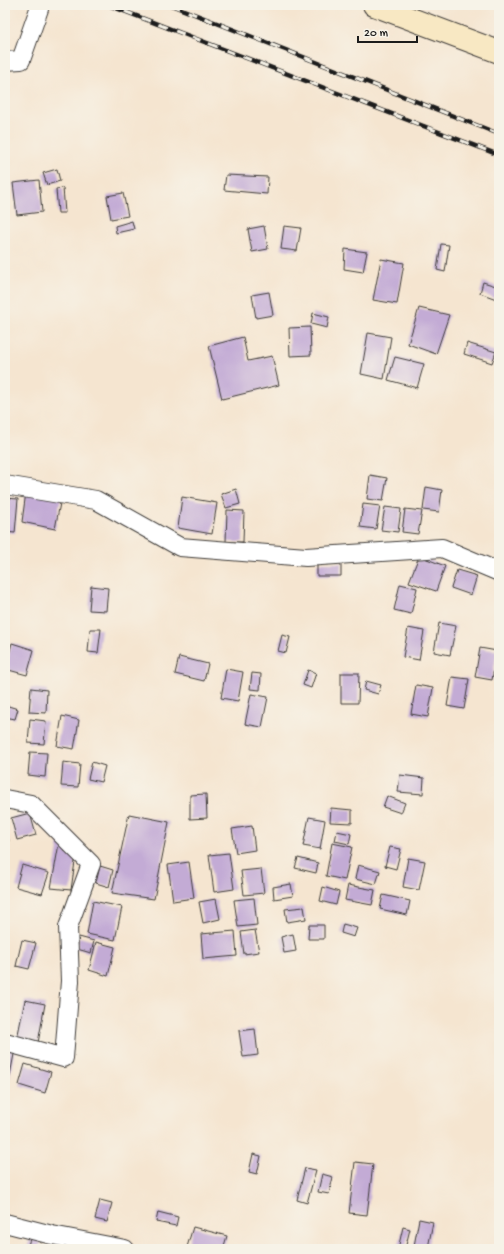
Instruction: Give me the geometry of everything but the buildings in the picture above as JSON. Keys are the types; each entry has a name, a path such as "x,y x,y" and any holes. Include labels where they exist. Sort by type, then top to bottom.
{"street":[{"path":"374,5 499,52"},
{"path":"5,61 21,60 39,9"},
{"path":"5,485 96,500 180,547 306,557 442,548 499,572"},
{"path":"5,799 31,804 91,864 68,927 70,981 64,1058 5,1042"},
{"path":"5,1223 52,1235 125,1249"}],"railway":[{"path":"108,5 499,155"},
{"path":"171,5 499,134"}]}
